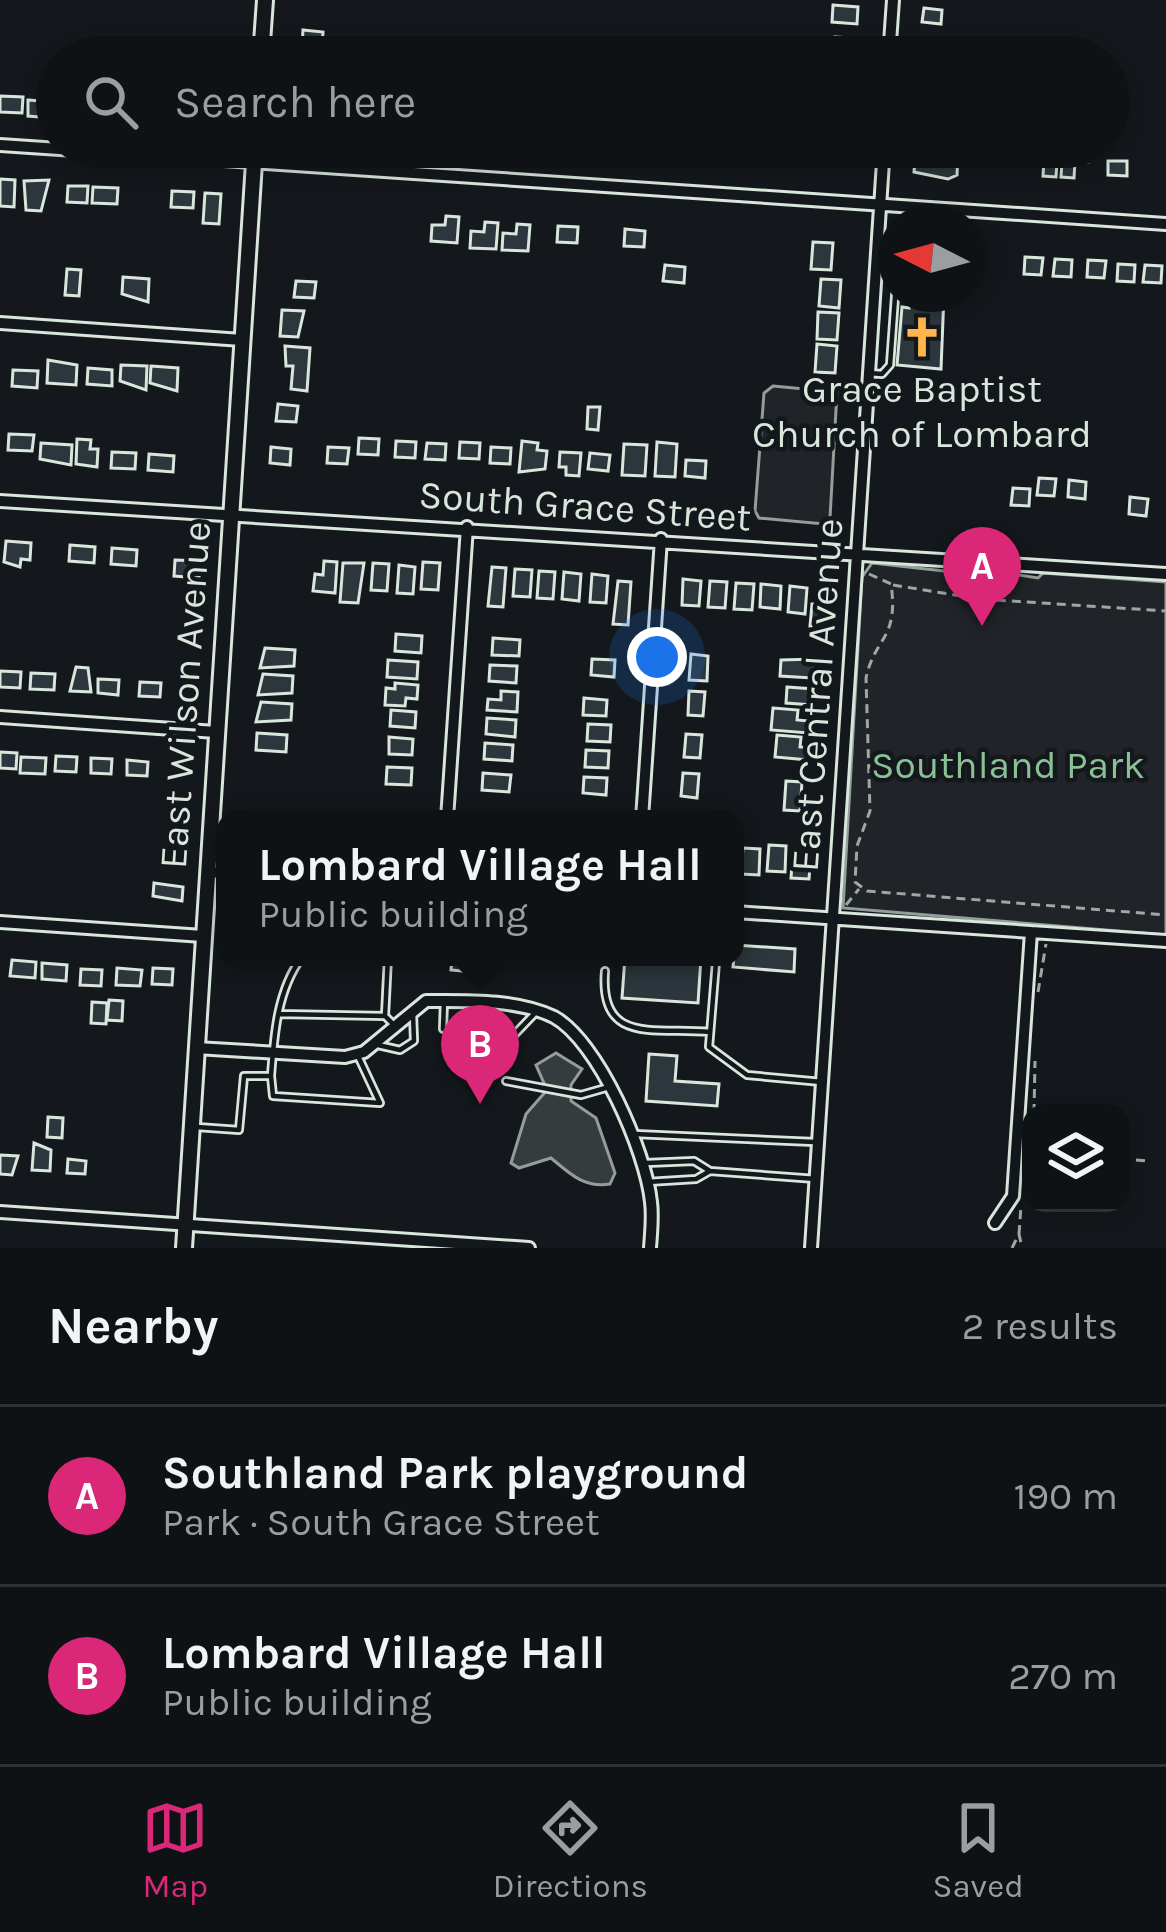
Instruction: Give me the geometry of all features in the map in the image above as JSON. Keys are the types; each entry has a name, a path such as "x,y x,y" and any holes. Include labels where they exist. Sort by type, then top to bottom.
{"street":[{"path":"262,36 265,0"},
{"path":"891,36 893,0"},
{"path":"0,145 36,146"},
{"name":"East Wilson Avenue","path":"184,1248 254,168"},
{"path":"427,168 878,205"},
{"name":"East Central Avenue","path":"880,204 883,168"},
{"path":"986,212 1166,224"},
{"name":"East Central Avenue","path":"811,1248 878,238"},
{"path":"0,323 242,340"},
{"name":"South Grace Street","path":"0,501 1166,574"},
{"path":"448,810 466,527"},
{"path":"643,810 661,539"},
{"path":"0,717 216,732"},
{"path":"207,872 216,872"},
{"path":"744,913 832,913 1166,941"},
{"path":"0,922 203,936"},
{"path":"994,1223 1013,1196 1031,932"},
{"path":"196,1048 324,1059 357,1054 373,1044 390,1021 426,1001 537,1010 578,1035 609,1088 647,1182 650,1248"},
{"path":"0,1213 530,1248"}],"lane":[{"path":"869,374 883,374 890,365 894,312"},
{"path":"295,966 272,1055 274,1096 380,1103 357,1054"},
{"path":"279,1014 390,1021 388,966"},
{"path":"716,966 709,1047 747,1075 822,1082"},
{"path":"604,971 602,1000 610,1018 624,1025 710,1031"},
{"path":"444,1001 442,1029 515,1034 537,1010"},
{"path":"373,1044 400,1050 414,1041 413,1008"},
{"path":"191,1126 239,1130 244,1076 271,1076"},
{"path":"506,1081 575,1094 609,1088"},
{"path":"629,1135 818,1142"},
{"path":"641,1164 658,1159 694,1161 710,1171 816,1179"},
{"path":"647,1182 696,1179 710,1171"}],"path":[{"path":"855,572 891,584 980,598 1166,611"},
{"path":"891,584 892,628 866,679 870,811 856,846 855,882 860,888 1166,916"},
{"path":"832,913 860,888"},
{"path":"1037,994 1049,906"},
{"path":"1033,1057 1034,1104"},
{"path":"1130,1160 1149,1161"},
{"path":"1012,1248 1019,1234 1022,1248"}],"green space":[{"path":"773,386 837,392 830,518 824,524 759,518 755,511 764,393"},
{"name":"Southland Park","path":"872,563 980,575 988,570 1038,578 1043,573 1166,582 1166,935 843,908 862,577"}],"shaded area":[{"path":"556,1053 582,1069 571,1085 571,1101 596,1118 615,1173 610,1184 585,1182 551,1158 519,1168 511,1163 526,1114 547,1090 536,1065"}],"building":[{"path":"833,5 858,7 857,24 832,22"},
{"path":"924,8 942,10 941,24 922,22"},
{"path":"303,30 323,32 323,36 303,36"},
{"path":"0,96 23,97 22,113 0,112"},
{"path":"28,100 36,101 36,117 28,116"},
{"path":"914,168 957,168 957,175 948,179 914,172"},
{"path":"1043,168 1057,168 1056,177 1043,176"},
{"path":"1062,168 1075,168 1074,178 1061,177"},
{"path":"1108,168 1127,168 1127,176 1108,175"},
{"path":"0,179 15,180 14,207 0,206"},
{"path":"49,180 41,211 26,210 24,181"},
{"path":"68,186 88,186 87,203 67,202"},
{"path":"93,187 118,188 117,204 92,203"},
{"path":"172,191 194,192 193,208 171,207"},
{"path":"205,193 221,194 219,224 203,223"},
{"path":"446,216 459,217 457,243 431,241 432,225 445,225"},
{"path":"485,222 498,223 496,249 470,248 471,231 484,232"},
{"path":"517,224 530,225 528,251 502,250 503,233 516,234"},
{"path":"558,226 578,227 577,243 557,242"},
{"path":"625,229 645,231 644,247 624,246"},
{"path":"813,242 833,243 831,270 811,269"},
{"path":"1025,257 1043,258 1041,275 1024,274"},
{"path":"1055,259 1072,260 1071,277 1053,276"},
{"path":"1088,260 1106,261 1104,278 1087,277"},
{"path":"1118,264 1135,265 1134,282 1117,281"},
{"path":"665,265 685,267 684,283 663,281"},
{"path":"1145,265 1162,266 1161,283 1143,282"},
{"path":"67,269 81,270 79,296 65,295"},
{"path":"123,277 149,279 148,302 122,294"},
{"path":"821,279 841,280 839,308 819,306"},
{"path":"296,281 316,282 314,298 294,297"},
{"path":"282,310 304,311 298,337 280,336"},
{"path":"818,312 839,313 837,340 817,339"},
{"name":"Grace Baptist Church of Lombard","path":"902,312 943,312 941,369 897,365"},
{"path":"817,344 837,346 835,373 815,372"},
{"path":"285,346 310,348 307,391 291,389 293,366 286,366"},
{"path":"48,360 77,365 76,385 47,383"},
{"path":"121,365 147,366 146,390 120,381"},
{"path":"151,366 178,368 177,391 150,383"},
{"path":"88,368 112,370 112,386 87,384"},
{"path":"13,370 38,371 37,388 12,386"},
{"path":"278,404 298,406 296,422 276,421"},
{"path":"588,407 600,407 598,430 587,429"},
{"path":"9,434 34,435 32,451 8,450"},
{"path":"359,438 379,439 378,455 358,454"},
{"path":"77,439 91,440 90,449 98,449 97,467 76,464"},
{"path":"396,441 416,442 415,458 395,457"},
{"path":"522,441 538,443 537,450 547,451 545,469 519,472"},
{"path":"460,442 480,443 479,459 459,458"},
{"path":"657,442 677,444 675,477 655,476"},
{"path":"41,443 72,445 71,465 40,459"},
{"path":"427,443 446,444 445,460 425,459"},
{"path":"624,444 647,445 645,476 622,475"},
{"path":"271,447 291,449 290,465 270,463"},
{"path":"328,447 349,448 347,464 327,463"},
{"path":"491,447 511,448 510,464 490,463"},
{"path":"112,452 136,453 135,469 111,468"},
{"path":"560,452 581,453 579,476 566,475 566,467 559,467"},
{"path":"590,453 610,455 608,471 588,469"},
{"path":"149,454 174,456 173,472 148,470"},
{"path":"686,460 706,461 705,478 685,476"},
{"path":"1039,478 1056,479 1054,496 1037,495"},
{"path":"1069,480 1086,482 1085,499 1068,497"},
{"path":"1013,488 1030,489 1029,506 1011,505"},
{"path":"1130,497 1148,499 1146,516 1129,514"},
{"path":"6,541 31,543 30,560 21,559 20,567 4,562"},
{"path":"70,545 95,547 94,563 69,561"},
{"path":"112,548 137,550 136,566 111,564"},
{"path":"175,560 200,561 199,578 174,576"},
{"path":"324,561 337,562 335,593 313,591 315,574 323,575"},
{"path":"423,562 440,563 438,590 421,589"},
{"path":"343,563 364,563 358,603 340,602"},
{"path":"373,563 389,564 387,591 371,590"},
{"path":"399,565 415,567 413,594 397,593"},
{"path":"492,567 506,568 503,607 488,606"},
{"path":"515,569 532,570 530,597 513,596"},
{"path":"539,571 555,572 553,599 537,598"},
{"path":"564,572 581,574 579,601 562,599"},
{"path":"592,574 608,576 606,603 590,602"},
{"path":"683,579 701,581 699,606 682,605"},
{"path":"618,581 631,582 628,625 613,624"},
{"path":"710,581 727,582 725,608 708,607"},
{"path":"736,583 754,584 752,610 734,609"},
{"path":"761,584 781,586 780,609 760,607"},
{"path":"790,586 807,588 805,614 788,612"},
{"path":"812,604 827,605 825,627 810,626"},
{"path":"396,634 422,636 421,653 395,651"},
{"path":"493,638 520,640 519,656 492,655"},
{"path":"265,648 295,650 294,666 260,668"},
{"path":"691,654 708,656 707,681 689,680"},
{"path":"592,659 615,660 614,677 591,675"},
{"path":"816,659 812,678 780,676 781,660"},
{"path":"388,660 418,662 417,679 387,677"},
{"path":"490,665 517,666 516,683 489,681"},
{"path":"76,667 88,668 91,692 70,691"},
{"path":"0,671 21,672 20,688 0,687"},
{"path":"31,673 55,674 54,690 30,689"},
{"path":"263,674 293,676 292,693 258,695"},
{"path":"98,679 119,680 118,695 98,693"},
{"path":"140,682 161,683 160,697 139,696"},
{"path":"395,683 418,685 417,699 406,698 405,706 385,705 386,688 395,689"},
{"path":"787,687 814,689 813,705 786,703"},
{"path":"501,691 518,692 517,712 487,710 488,699 501,700"},
{"path":"689,691 705,692 703,716 688,715"},
{"path":"584,698 607,700 606,716 583,715"},
{"path":"261,702 292,704 291,720 256,722"},
{"path":"773,708 798,710 797,720 809,721 808,733 771,730"},
{"path":"391,710 416,712 415,728 390,726"},
{"path":"487,718 516,720 515,737 486,734"},
{"path":"588,724 611,725 610,742 587,741"},
{"path":"257,733 287,735 286,752 256,750"},
{"path":"686,734 702,735 700,758 684,757"},
{"path":"777,735 801,737 800,747 810,748 809,760 775,757"},
{"path":"389,737 413,739 412,755 389,754"},
{"path":"485,743 513,745 512,761 484,759"},
{"path":"586,750 609,751 608,768 585,767"},
{"path":"0,752 17,753 16,769 0,768"},
{"path":"56,756 77,757 76,772 55,771"},
{"path":"21,757 46,758 45,774 20,773"},
{"path":"91,758 112,759 111,774 91,773"},
{"path":"127,760 148,762 147,776 127,775"},
{"path":"387,767 412,768 411,785 386,784"},
{"path":"483,773 511,775 509,792 482,790"},
{"path":"683,773 699,774 697,798 681,796"},
{"path":"584,777 607,778 606,795 583,793"},
{"path":"786,781 802,782 800,811 784,810"},
{"path":"769,845 786,846 785,872 767,871"},
{"path":"744,848 760,849 759,875 744,874"},
{"path":"793,852 811,853 809,879 791,878"},
{"path":"154,883 183,887 182,901 153,896"},
{"path":"744,946 795,949 794,972 733,967 744,966"},
{"path":"12,960 36,962 35,978 10,976"},
{"path":"42,963 67,965 66,981 42,979"},
{"path":"451,966 483,966 483,973 451,970"},
{"path":"624,966 700,966 698,1003 622,998"},
{"path":"117,968 142,970 140,986 116,985"},
{"path":"153,968 173,969 172,985 152,984"},
{"path":"81,969 102,970 101,986 80,985"},
{"path":"109,1000 123,1001 122,1021 107,1020"},
{"path":"92,1002 107,1003 106,1024 91,1023"},
{"path":"649,1054 677,1056 675,1081 719,1084 717,1106 646,1101"},
{"path":"48,1117 63,1118 62,1138 47,1137"},
{"path":"34,1143 51,1150 50,1171 32,1170"},
{"path":"0,1155 18,1156 12,1175 0,1174"},
{"path":"68,1159 86,1161 85,1174 67,1173"}],"place":[{"name":"Grace Baptist Church of Lombard","path":"922,337"},
{"name":"Southland Park playground","path":"982,626"},
{"name":"Lombard Village Hall","path":"480,1104"}]}
